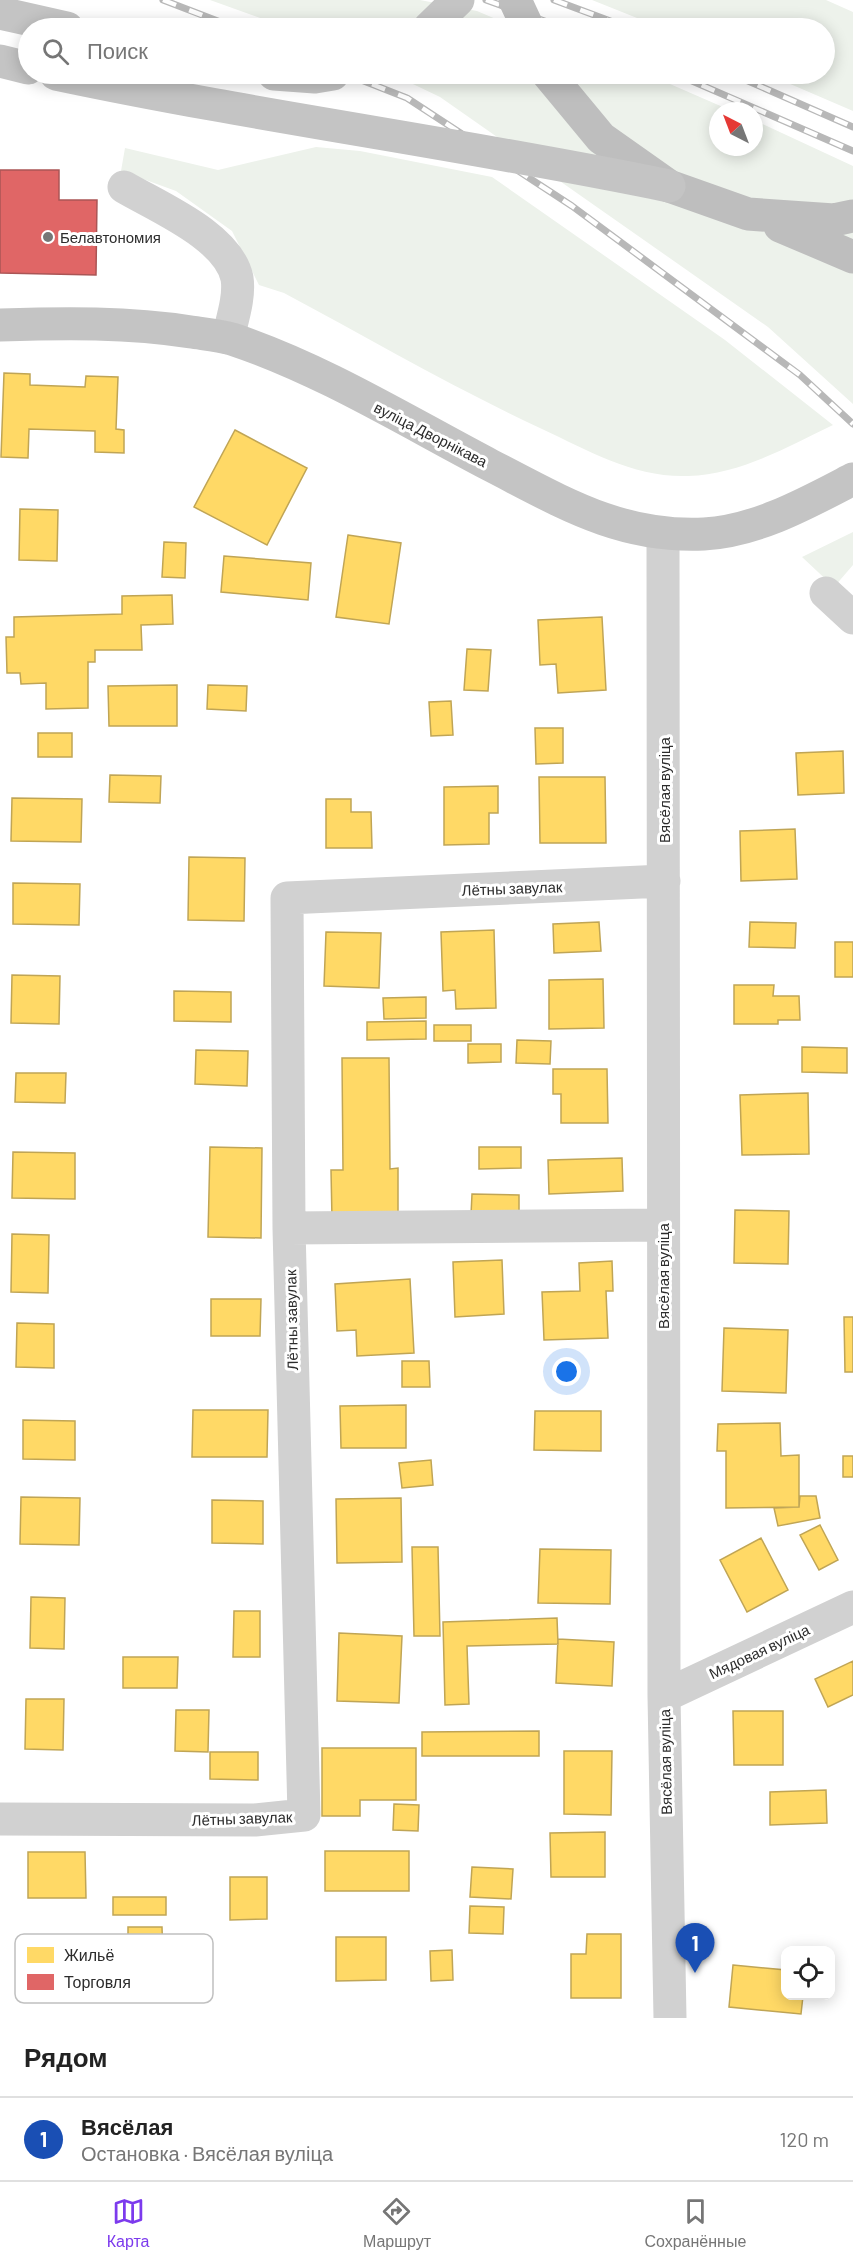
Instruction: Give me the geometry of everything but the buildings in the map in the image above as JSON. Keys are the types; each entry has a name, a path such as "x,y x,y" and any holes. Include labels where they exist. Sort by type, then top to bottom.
{"highway":[{"path":"515,0 523,18"},
{"path":"556,84 601,138 669,186 811,237 853,258"},
{"path":"748,214 834,220 853,216"}],"main road":[{"path":"439,18 458,0"},
{"path":"0,13 22,18"},
{"path":"0,62 18,66"},
{"path":"104,84 557,163 669,186"},
{"name":"вуліца Дворнікава","path":"0,325 94,323 161,327 228,338 270,353 321,377 568,506 618,525 663,534 706,534 753,525 808,502 853,479"}],"street":[{"path":"124,187 217,244 231,261 237,279 237,297 228,338"},
{"name":"Вясёлая вуліца","path":"663,534 664,1696 670,2018"},
{"path":"826,593 853,618"},
{"name":"Лётны завулак","path":"0,1819 255,1820 304,1815 289,1228 287,898 664,881"},
{"path":"289,1228 663,1225"},
{"name":"Мядовая вуліца","path":"664,1696 853,1607"}],"shaded area":[{"path":"210,0 420,0 477,11 493,18 260,18"},
{"path":"592,0 826,0 853,12 853,111 790,84 835,84 835,18 637,18"},
{"path":"413,84 670,84 711,102 709,102 709,156 763,156 763,124 853,166 853,404 768,327 440,97"},
{"path":"316,147 360,151 492,177 725,340 833,425 763,458 727,470 688,476 649,473 631,468 577,446 509,413 284,293 259,285 232,231 176,191 121,171 125,148 218,170"},
{"path":"853,532 853,565 834,587 802,557"}],"railway":[{"path":"163,0 210,18"},
{"path":"486,0 536,18"},
{"path":"554,0 602,18"},
{"path":"371,84 407,98 572,206 800,375 853,424"},
{"path":"699,84 853,151"},
{"path":"755,84 853,127"}],"place":[{"name":"Белавтономия","path":"48,237"},
{"name":"Вясёлая","path":"695,1973"}]}
